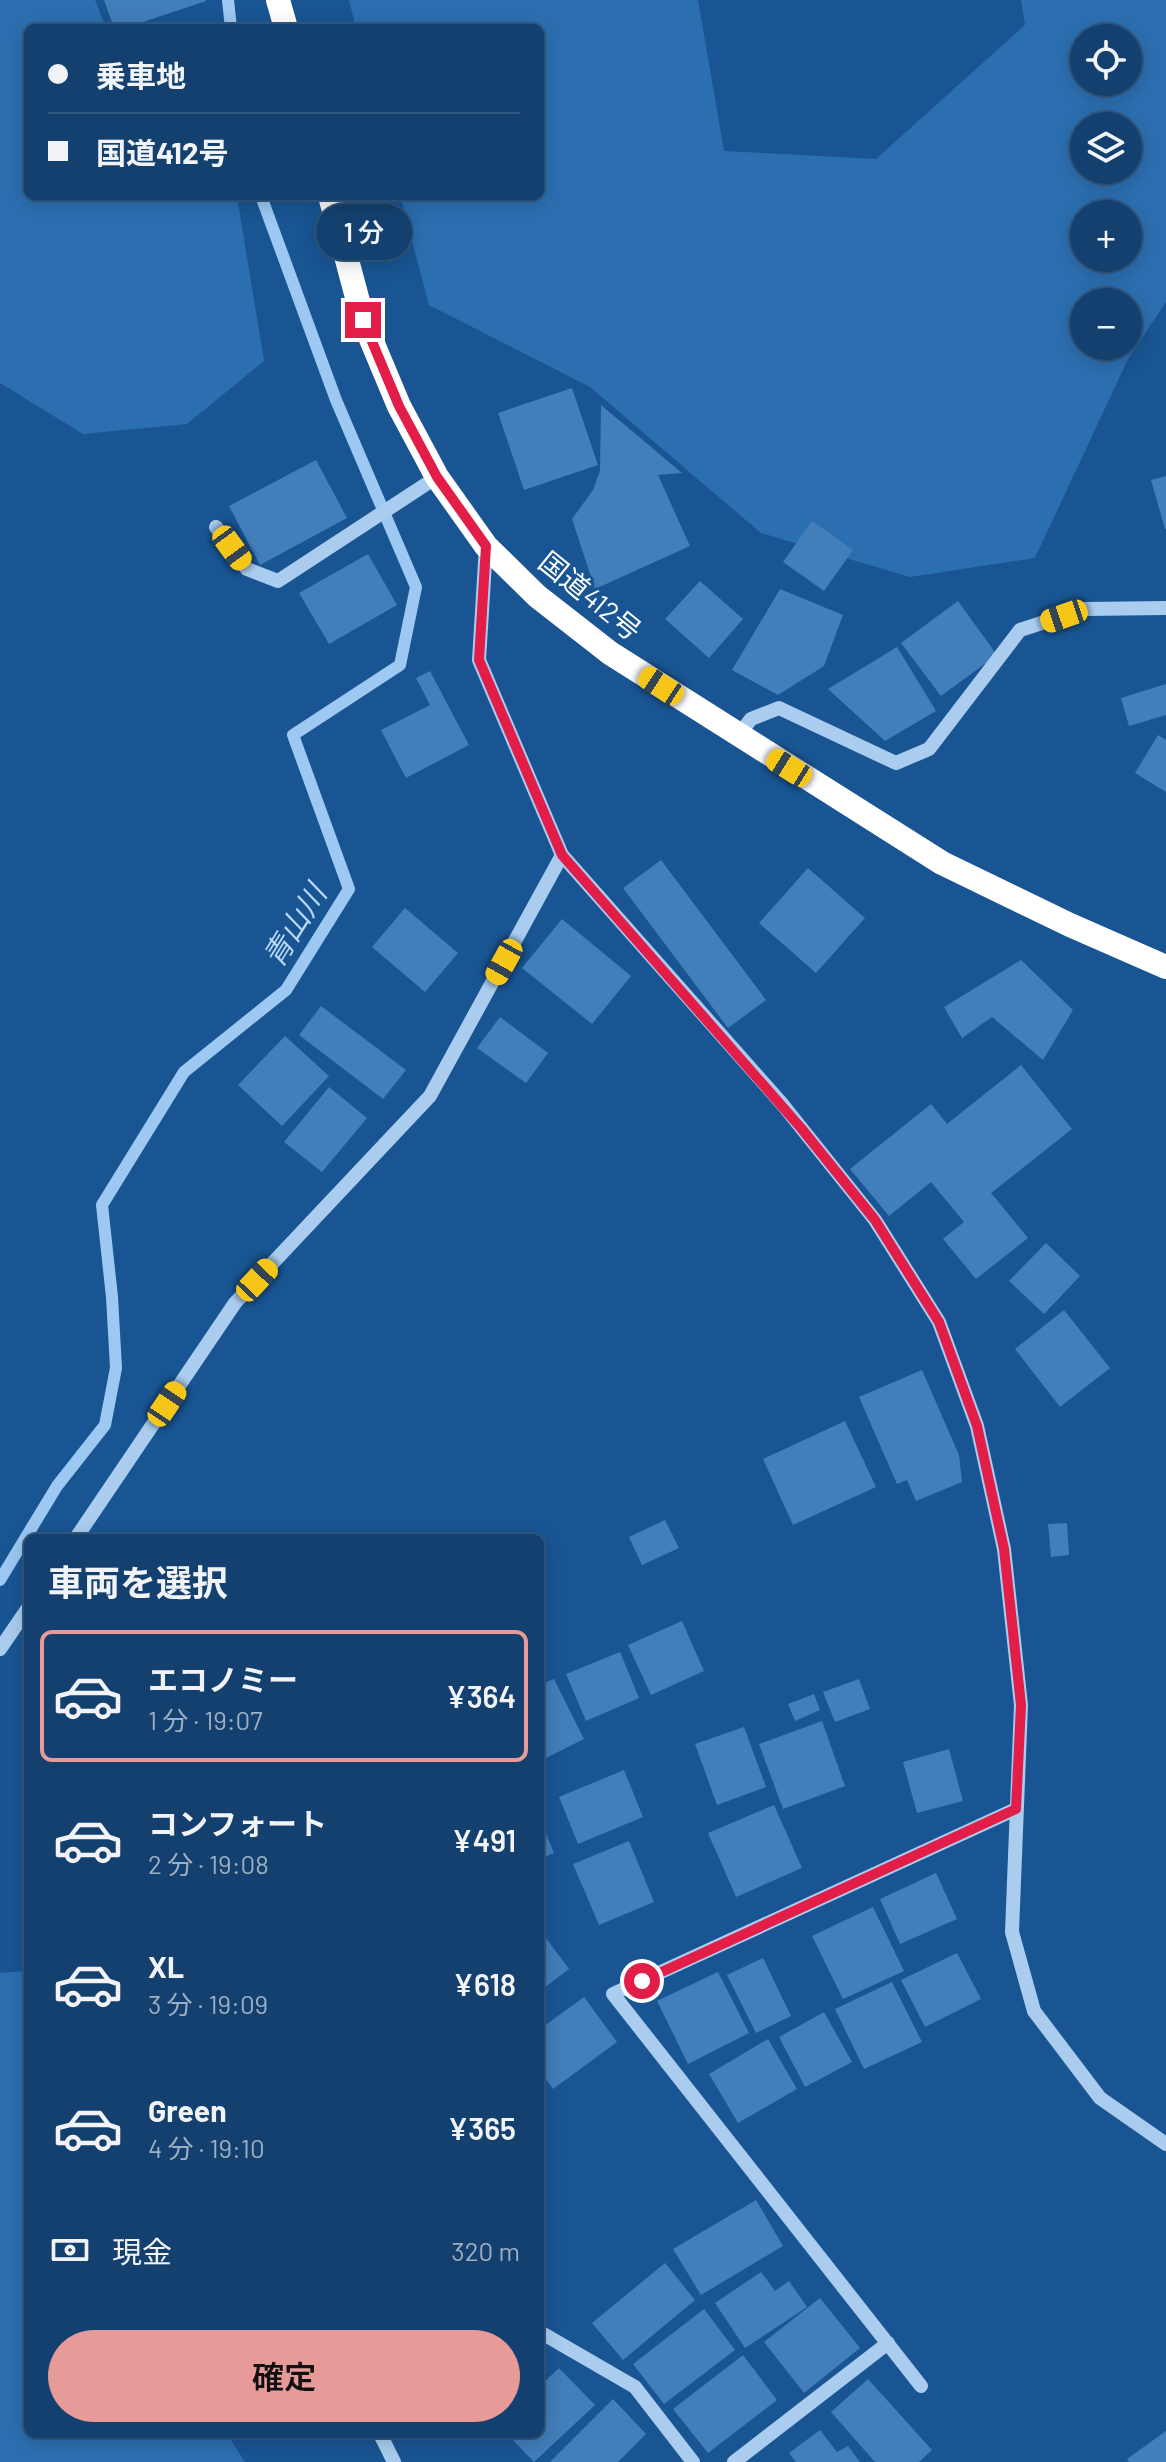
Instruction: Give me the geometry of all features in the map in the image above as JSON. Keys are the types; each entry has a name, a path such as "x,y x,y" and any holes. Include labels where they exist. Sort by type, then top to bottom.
{"highway":[{"path":"278,0 285,24"},
{"name":"国道412号","path":"331,200 363,320 399,406 437,477 486,546 537,596 610,653 942,863 1166,967"}],"street":[{"path":"216,527 247,569 278,581 437,477"},
{"path":"486,546 479,660 562,855 801,1128 875,1220 939,1322 977,1426 1004,1549 1021,1705 1012,1932 1034,2011 1100,2098 1166,2144"},
{"path":"738,736 751,719 779,708 896,763 929,749 1020,630 1085,609 1166,608"},
{"path":"79,1534 235,1303 430,1096 562,855"},
{"path":"0,1649 24,1614"},
{"path":"921,2386 613,1994 1016,1809"},
{"path":"544,2334 635,2387 693,2462"},
{"path":"734,2462 888,2343"},
{"path":"382,2438 394,2462"}],"shaded area":[{"path":"0,0 95,0 104,24 24,24 24,200 238,200 264,361 187,424 83,434 0,383"},
{"path":"349,0 698,0 724,151 876,159 1025,25 1021,0 1166,0 1166,302 1142,338 1142,288 1070,288 1070,360 1128,360 1035,558 910,577 761,533 590,387 429,305 401,200 544,200 544,24 355,24"},
{"path":"24,1971 24,2438 230,2438 245,2462 0,2462 0,1973"}],"building":[{"path":"104,0 206,0 137,24 113,24"},
{"path":"572,388 598,465 524,490 498,413"},
{"path":"601,405 682,473 658,475 690,546 595,589 572,519 593,490 600,471"},
{"path":"316,460 347,518 260,565 229,506"},
{"path":"1166,476 1166,529 1165,529 1151,480"},
{"path":"812,521 853,550 824,591 783,562"},
{"path":"368,554 397,605 329,644 299,593"},
{"path":"700,581 743,619 709,658 665,619"},
{"path":"780,589 843,615 824,666 778,695 732,670"},
{"path":"958,601 997,655 941,696 901,643"},
{"path":"897,647 936,711 885,741 828,689"},
{"path":"430,671 469,745 406,778 381,730 430,705 416,678"},
{"path":"1166,684 1166,715 1129,726 1121,698"},
{"path":"1158,735 1166,740 1166,792 1135,773"},
{"path":"661,860 766,1000 728,1028 623,888"},
{"path":"808,868 865,918 816,973 759,923"},
{"path":"405,908 458,953 425,992 372,947"},
{"path":"562,919 631,976 592,1024 522,968"},
{"path":"1021,960 1073,1010 1043,1060 992,1017 962,1038 944,1007"},
{"path":"321,1006 406,1070 383,1099 299,1035"},
{"path":"500,1017 548,1053 526,1083 477,1048"},
{"path":"285,1036 329,1076 282,1126 238,1085"},
{"path":"1021,1065 1072,1129 991,1193 1028,1238 976,1279 943,1239 964,1222 931,1182 889,1216 850,1169 931,1104 947,1124"},
{"path":"329,1087 367,1118 322,1172 284,1142"},
{"path":"1046,1243 1080,1276 1044,1314 1009,1281"},
{"path":"1064,1310 1110,1368 1060,1407 1015,1349"},
{"path":"922,1370 959,1455 962,1482 916,1501 907,1480 897,1484 859,1397"},
{"path":"845,1421 876,1487 793,1525 763,1459"},
{"path":"665,1520 679,1548 642,1565 629,1537"},
{"path":"1067,1523 1069,1555 1051,1557 1048,1524"},
{"path":"682,1621 704,1671 651,1695 628,1645"},
{"path":"620,1652 639,1698 586,1721 566,1674"},
{"path":"554,1679 584,1739 544,1759 544,1683"},
{"path":"859,1679 870,1709 835,1722 823,1692"},
{"path":"814,1694 820,1710 795,1721 788,1704"},
{"path":"822,1721 845,1786 783,1809 759,1744"},
{"path":"744,1727 766,1787 717,1805 695,1744"},
{"path":"949,1749 963,1801 917,1813 903,1762"},
{"path":"624,1770 643,1817 578,1844 559,1797"},
{"path":"774,1805 802,1868 736,1897 708,1833"},
{"path":"544,1829 554,1853 544,1857"},
{"path":"629,1841 654,1902 599,1925 573,1864"},
{"path":"936,1873 957,1919 900,1944 880,1899"},
{"path":"873,1907 904,1971 843,1999 812,1936"},
{"path":"544,1935 569,1969 544,1988"},
{"path":"957,1953 981,1999 925,2027 901,1980"},
{"path":"763,1958 791,2016 756,2033 727,1975"},
{"path":"718,1972 749,2033 688,2064 657,2001"},
{"path":"892,1982 922,2042 864,2069 835,2009"},
{"path":"584,1997 617,2042 553,2089 544,2077 544,2026"},
{"path":"824,2012 852,2062 805,2087 779,2037"},
{"path":"768,2039 797,2089 738,2123 709,2074"},
{"path":"756,2200 783,2246 701,2295 673,2249"},
{"path":"665,2263 695,2300 623,2360 592,2323"},
{"path":"761,2272 775,2291 789,2281 807,2307 745,2348 715,2303"},
{"path":"820,2298 860,2348 804,2393 764,2342"},
{"path":"704,2309 735,2350 664,2404 633,2364"},
{"path":"743,2355 777,2400 708,2453 673,2409"},
{"path":"559,2368 595,2405 534,2462 511,2438 544,2438 544,2382"},
{"path":"868,2379 932,2450 919,2462 875,2462 831,2412"},
{"path":"613,2399 646,2434 618,2462 550,2462"},
{"path":"820,2430 837,2452 848,2446 860,2462 796,2462 789,2453"},
{"path":"1166,2431 1166,2462 1129,2462 1127,2459"}],"waterway":[{"name":"青山川","path":"228,0 231,24"},
{"name":"青山川","path":"28,1534 57,1486 105,1425 116,1368 102,1205 184,1072 286,990 349,889 293,735 400,665 416,587 336,400 262,200"},
{"name":"青山川","path":"0,1580 24,1540"}],"route":[{"path":"363,320 399,406 437,477 486,546 479,660 562,855 783,1105 875,1220 939,1322 977,1426 1004,1549 1021,1705 1016,1809 642,1981"}]}
